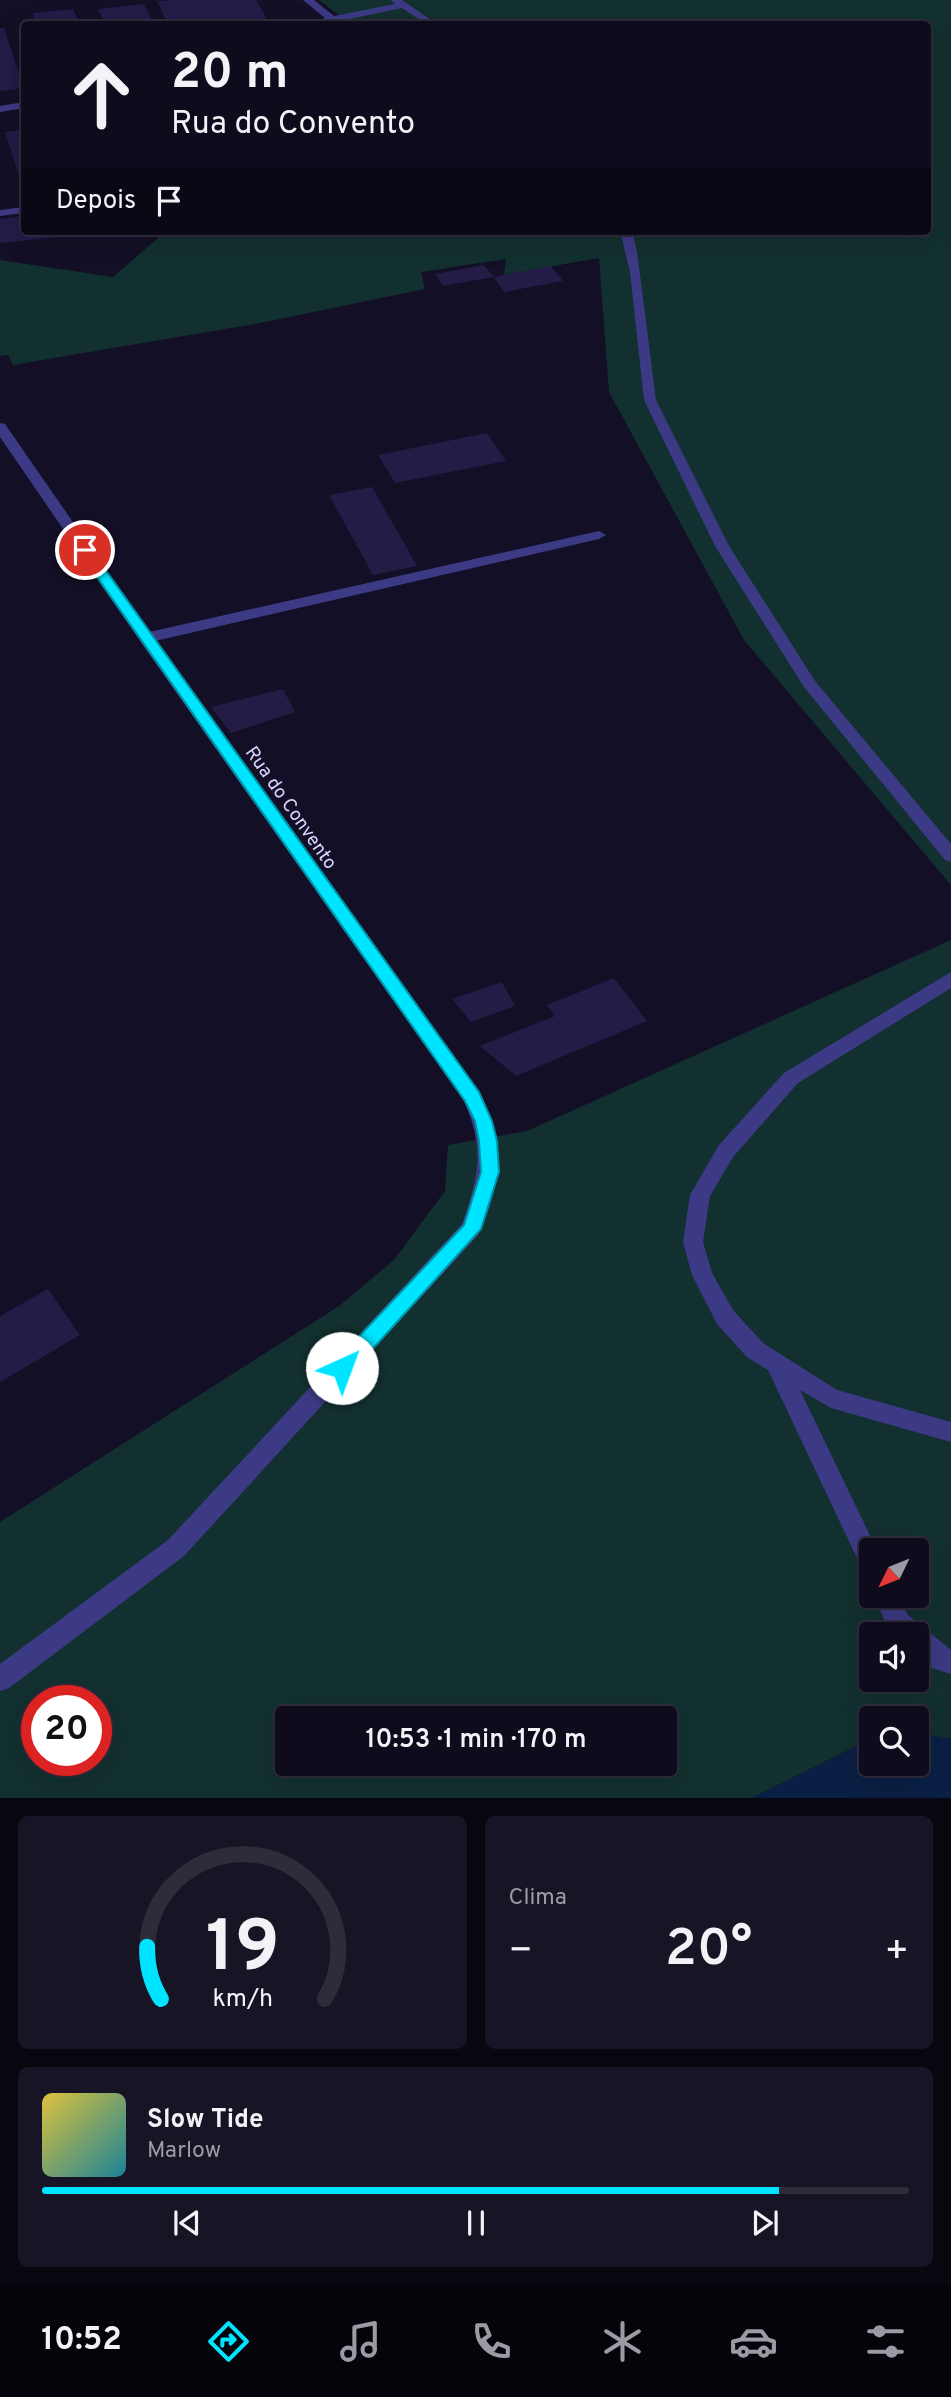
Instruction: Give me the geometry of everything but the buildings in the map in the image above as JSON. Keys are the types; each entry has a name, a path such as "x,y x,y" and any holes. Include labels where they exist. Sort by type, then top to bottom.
{"street":[{"path":"308,0 335,21"},
{"path":"339,21 400,2 428,21"},
{"path":"0,110 21,106"},
{"path":"0,213 21,210"},
{"path":"627,235 633,253 644,374 650,400 722,546 809,684 951,856"},
{"name":"Rua do Convento","path":"0,427 145,638 472,1097 484,1121 490,1172 471,1229 176,1548 0,1679"},
{"path":"145,638 598,535"},
{"path":"951,979 791,1078 726,1152 700,1195 693,1241 702,1275 724,1317 755,1350 831,1398 951,1432"},
{"path":"776,1364 859,1539"},
{"path":"929,1649 941,1659 951,1662"}],"green space":[{"path":"319,0 951,0 951,885 744,640 609,392 599,258 504,275 506,259 421,272 425,289 260,323 13,365 8,355 0,356 0,260 113,277 161,235 931,235 931,21 346,21"},
{"path":"951,940 951,1739 929,1735 929,1706 859,1706 859,1745 752,1798 0,1798 0,1522 339,1306 394,1260 445,1191 448,1145 527,1131"}],"water":[{"path":"929,1735 951,1739 951,1798 752,1798 859,1745 859,1776 929,1776"}],"route":[{"path":"85,550 472,1097 484,1121 490,1172 471,1229 342,1368"}]}
